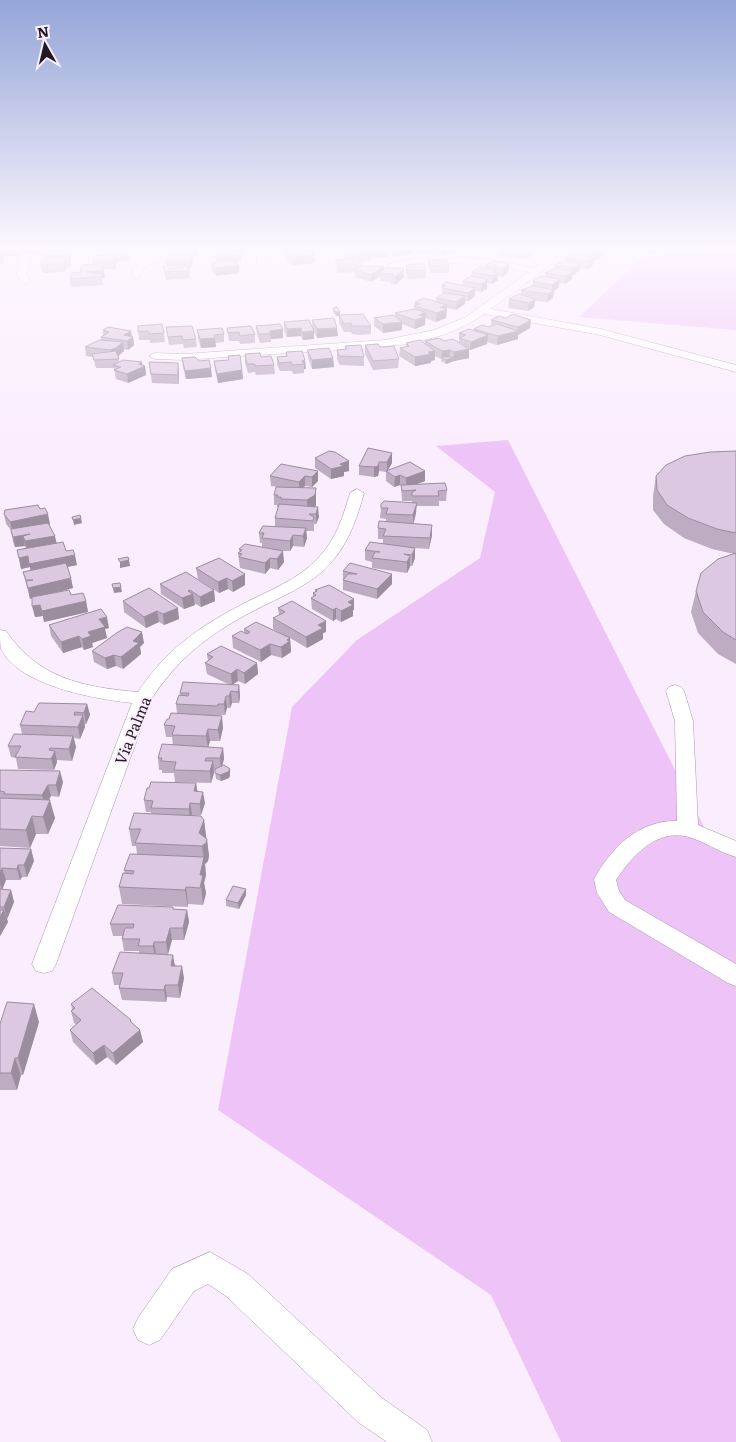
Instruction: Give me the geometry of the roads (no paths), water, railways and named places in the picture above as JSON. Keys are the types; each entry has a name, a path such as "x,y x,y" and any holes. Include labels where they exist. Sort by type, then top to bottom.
{"street":[{"path":"155,356 195,357 400,341 446,330 463,323 473,316"},
{"path":"516,316 601,332 736,369"},
{"name":"Via Palma","path":"44,964 143,698 168,662 199,638 224,621 289,588 319,568 336,547 353,511 357,493"},
{"path":"0,635 13,654 48,678 97,693 143,698"},
{"path":"675,691 684,720 688,803 687,829"},
{"path":"736,849 687,829 660,828 623,852 605,879 608,893 617,906 736,976"},
{"path":"149,1329 183,1280 210,1267 237,1285 370,1410 415,1442"}]}
